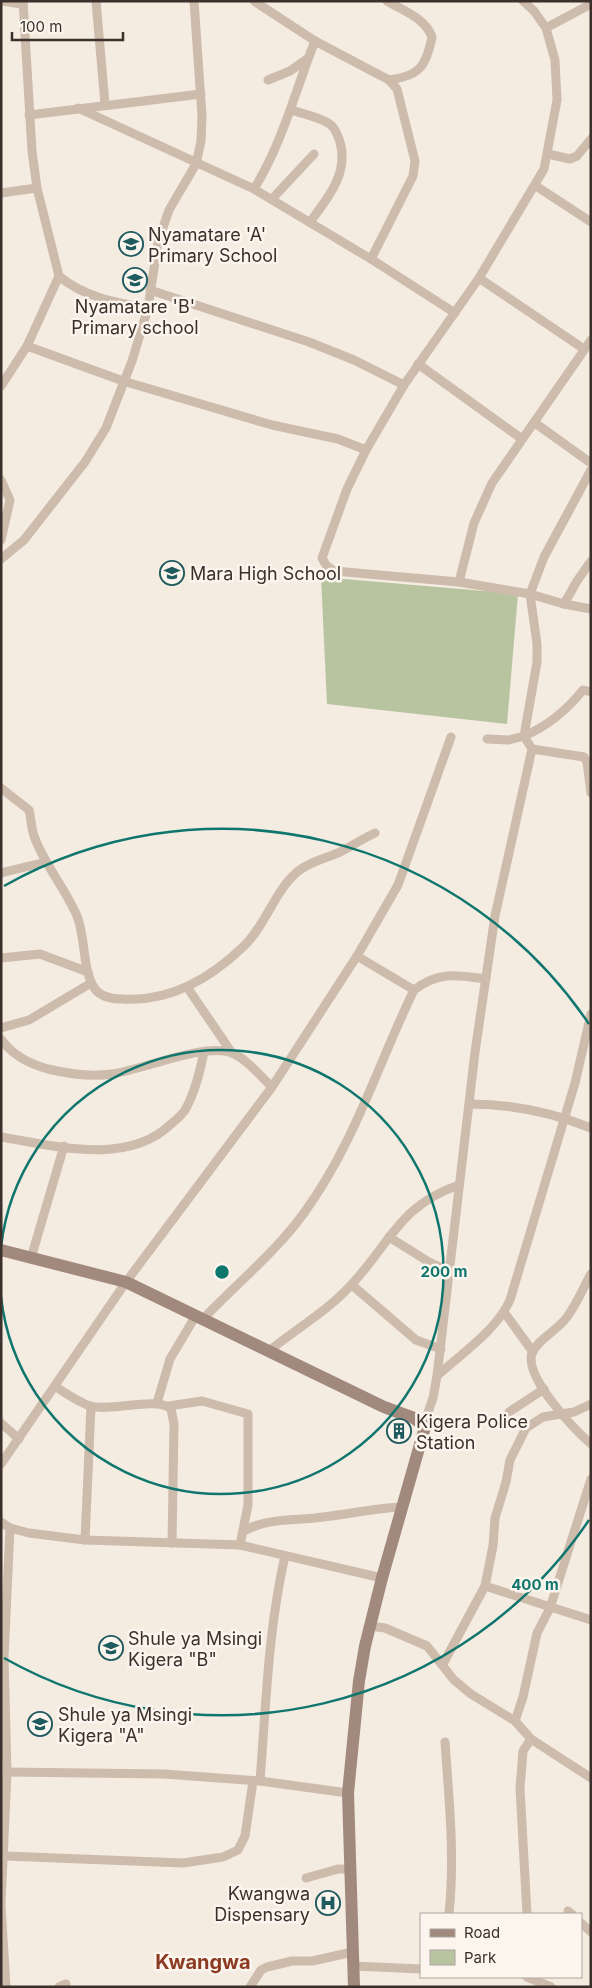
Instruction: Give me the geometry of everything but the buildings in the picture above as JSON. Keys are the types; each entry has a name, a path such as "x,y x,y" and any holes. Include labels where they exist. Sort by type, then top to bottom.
{"street":[{"path":"2,1 22,3 29,115 38,188 59,276 67,284 100,298 148,308"},
{"path":"96,1 105,104"},
{"path":"1,559 24,540 86,462 106,428 132,361 148,308 158,242 163,224 196,164 201,141 201,94 194,1"},
{"path":"254,1 315,41 389,80 397,89 415,161 413,176 408,192 371,259"},
{"path":"387,1 428,27 432,38 424,64 415,74 389,80"},
{"path":"523,1 534,11 546,28 555,60 557,92 548,154 536,186 479,278 404,385 366,450 346,489 322,558 326,565 334,571 458,582 530,594 564,604 591,609"},
{"path":"546,28 591,4"},
{"path":"254,189 271,162 315,41"},
{"path":"268,80 290,71 308,58"},
{"path":"29,115 105,104 201,94"},
{"path":"78,108 196,164 254,189 371,259 455,313"},
{"path":"291,110 331,125 337,135 342,153 343,164 340,175 325,203 310,222"},
{"path":"548,154 570,159 577,156 591,139"},
{"path":"272,199 314,154"},
{"path":"536,186 591,222"},
{"path":"1,193 38,188"},
{"path":"1,386 27,346 59,276"},
{"path":"479,278 584,349"},
{"path":"150,290 309,342 354,360 404,385"},
{"path":"458,582 468,543 483,502 503,464 535,423 591,340"},
{"path":"27,346 123,381 241,416 338,439 366,450"},
{"path":"418,364 522,439"},
{"path":"535,423 591,463"},
{"path":"354,1987 348,1793 359,1681 382,1578 425,1429 424,1424 433,1398 437,1376 459,1185 495,916 532,749 524,736 537,662 537,644 530,594 544,557 591,470"},
{"path":"1,480 10,500 1,540"},
{"path":"564,604 577,581 591,562"},
{"path":"487,740 509,740 539,730 567,709 588,689"},
{"path":"1,1464 56,1387 126,1282 272,1087 357,956 398,885 451,737"},
{"path":"532,749 584,757 587,762 591,793"},
{"path":"1,788 29,810 34,835 46,862 77,916 85,945 91,983 97,992 107,997 128,1000 154,999 187,987 221,965 245,945 275,904 285,885 298,872 314,861 337,853 374,833"},
{"path":"1,873 46,862"},
{"path":"1,958 40,954 88,972"},
{"path":"357,956 414,990"},
{"path":"157,1403 170,1359 198,1318 278,1246 304,1213 360,1117 414,990 427,980 442,975 486,979"},
{"path":"1,1028 30,1020 91,983"},
{"path":"187,987 232,1052 242,1058 272,1087"},
{"path":"437,1376 504,1312 584,1052 591,1014"},
{"path":"1,1038 6,1046 37,1066 87,1076 113,1074 204,1052 232,1052"},
{"path":"1,1137 93,1148 125,1147 148,1141 184,1112 200,1072 204,1052"},
{"path":"470,1104 531,1109 564,1117 591,1128"},
{"path":"30,1258 64,1146"},
{"path":"269,1351 352,1285 389,1236 420,1202 459,1185"},
{"path":"389,1236 429,1262 449,1271"},
{"path":"2,1251 126,1282 198,1318 424,1424"},
{"path":"532,1352 567,1318 591,1274"},
{"path":"352,1285 416,1340 440,1349"},
{"path":"504,1312 532,1352 531,1365 544,1389 563,1414 591,1444"},
{"path":"56,1387 91,1406 122,1408 157,1403 169,1406 202,1401 248,1413 250,1421 249,1494 244,1531 240,1545"},
{"path":"509,1412 544,1389"},
{"path":"443,1664 485,1586 493,1546 495,1518 506,1482 510,1460 526,1428 533,1421 543,1417 563,1414 591,1404"},
{"path":"86,1540 91,1406"},
{"path":"169,1406 174,1424 172,1543"},
{"path":"1,1423 19,1439"},
{"path":"515,1721 538,1633 550,1608 591,1479"},
{"path":"244,1531 256,1524 272,1520 311,1518 372,1508 403,1507"},
{"path":"1,1522 10,1528 51,1536 86,1540 240,1545 382,1578"},
{"path":"6,1987 1,1904 5,1856 4,1807 7,1772 3,1719 3,1635 4,1584 10,1528"},
{"path":"5,1856 183,1863 223,1857 238,1850 245,1836 256,1781 268,1653 276,1595 286,1556"},
{"path":"485,1586 591,1620"},
{"path":"370,1626 384,1628 415,1639 427,1646 454,1680 471,1694 515,1721 531,1739 591,1778"},
{"path":"527,1913 520,1788 523,1751 531,1739"},
{"path":"445,1742 451,1812 449,1913"},
{"path":"7,1772 114,1772 256,1781 348,1793"},
{"path":"306,1878 338,1869 350,1869"},
{"path":"250,1987 257,1976 267,1967 292,1961 312,1961 353,1952"},
{"path":"353,1966 420,1969"},
{"path":"529,1978 551,1987"}],"green space":[{"path":"321,577 518,594 507,724 327,704"}],"place":[{"name":"Nyamatare 'A' Primary School","path":"131,244"},
{"name":"Nyamatare 'B' Primary school","path":"135,280"},
{"name":"Mara High School","path":"172,573"},
{"name":"Kigera Police Station","path":"399,1431"},
{"name":"Shule ya Msingi Kigera \"B\"","path":"111,1648"},
{"name":"Shule ya Msingi Kigera \"A\"","path":"40,1724"},
{"name":"Kwangwa Dispensary","path":"328,1903"}],"district":[{"name":"Kwangwa","path":"203,1962"}]}
